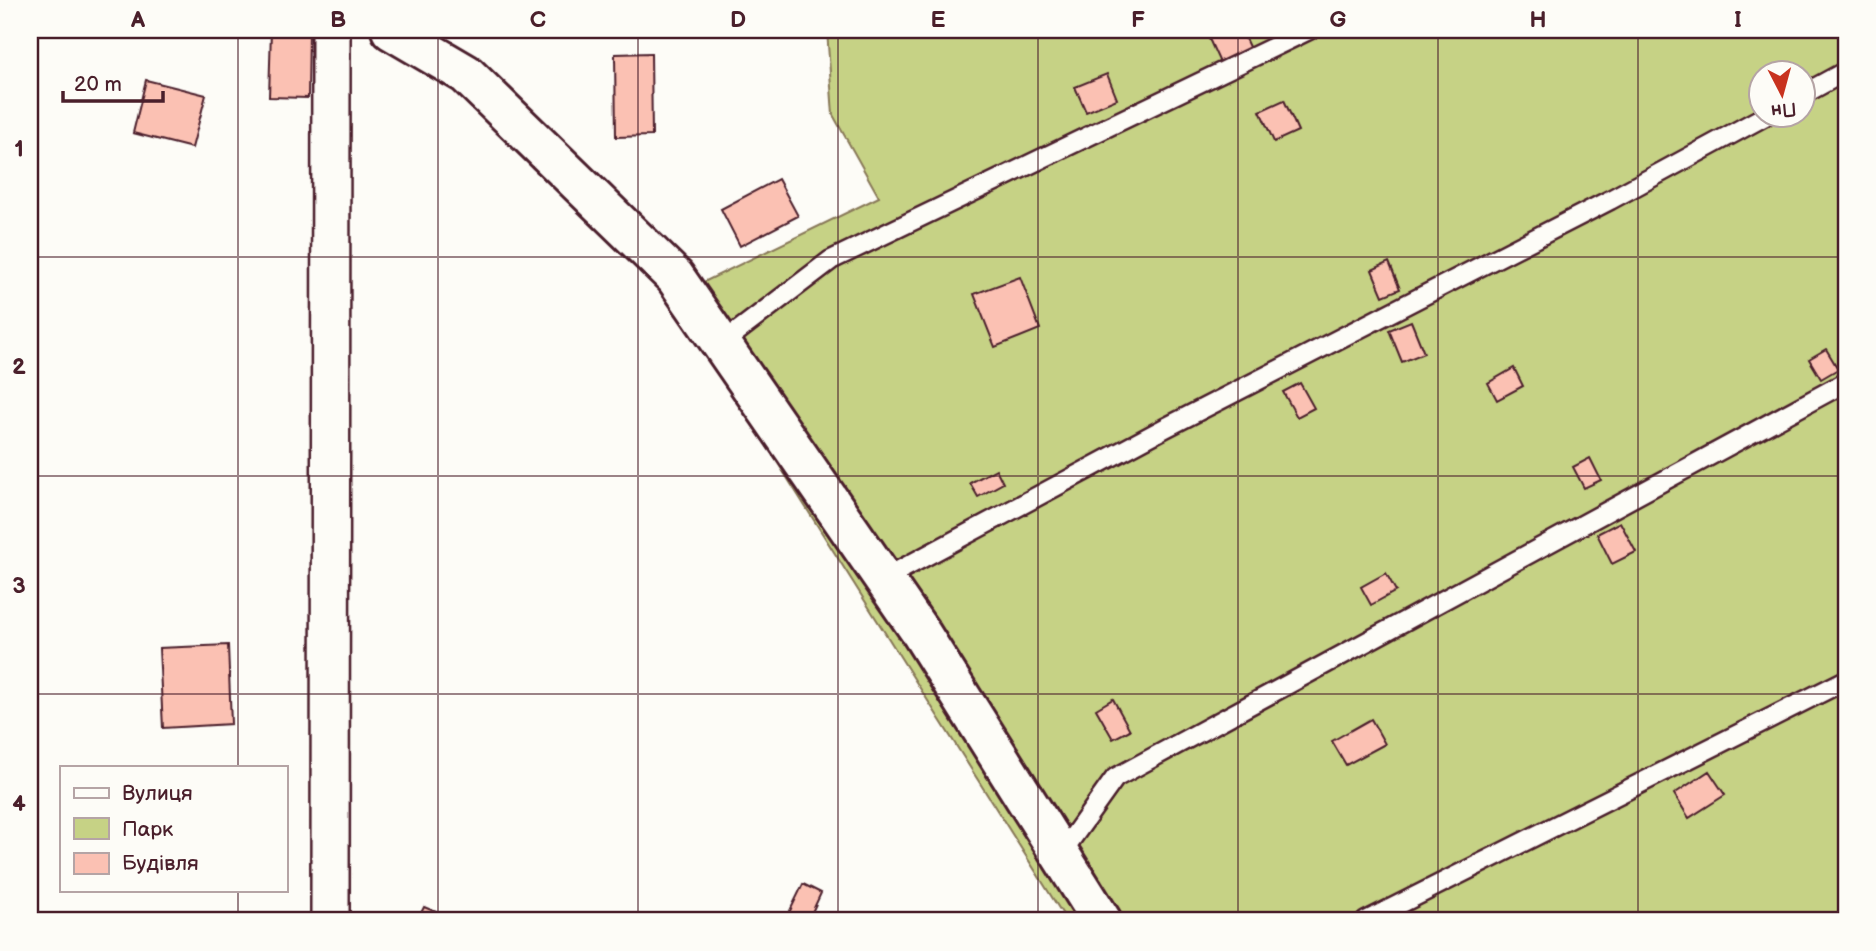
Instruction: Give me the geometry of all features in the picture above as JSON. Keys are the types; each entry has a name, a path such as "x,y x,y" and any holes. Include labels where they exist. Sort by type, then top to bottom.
{"street":[{"path":"330,921 331,30"},
{"path":"391,30 466,74 675,277 921,633 1102,921"}],"lane":[{"path":"721,344 831,260 1308,30"},
{"path":"1816,87 1846,71"},
{"path":"883,579 1746,126"},
{"path":"1060,855 1115,778 1846,382"},
{"path":"1366,921 1846,680"}],"green space":[{"path":"827,30 1846,30 1846,921 1067,921 673,297 879,197 833,115"}],"building":[{"path":"271,30 309,30 308,98 269,97"},
{"path":"1205,30 1241,30 1250,49 1220,63"},
{"path":"651,53 652,136 616,137 615,54"},
{"path":"1107,74 1117,99 1086,112 1075,87"},
{"path":"146,80 206,95 192,148 133,133"},
{"path":"1284,100 1298,131 1274,142 1260,111"},
{"path":"778,179 798,216 740,246 721,209"},
{"path":"1389,262 1400,289 1383,296 1372,270"},
{"path":"1020,277 1040,329 995,347 974,294"},
{"path":"1411,321 1424,353 1402,362 1389,330"},
{"path":"1826,349 1838,369 1821,379 1809,359"},
{"path":"1514,368 1523,386 1497,400 1488,383"},
{"path":"1300,383 1314,408 1297,417 1283,392"},
{"path":"1590,458 1601,480 1584,488 1573,467"},
{"path":"996,469 1003,483 978,497 970,483"},
{"path":"1620,522 1636,552 1612,564 1597,534"},
{"path":"1386,573 1396,591 1371,605 1361,587"},
{"path":"228,645 231,724 163,728 159,648"},
{"path":"1113,699 1130,730 1113,739 1096,709"},
{"path":"1371,719 1385,744 1346,765 1332,741"},
{"path":"1709,771 1725,795 1689,818 1674,794"},
{"path":"803,884 821,893 808,921 785,921"},
{"path":"424,907 458,921 417,921"}]}
